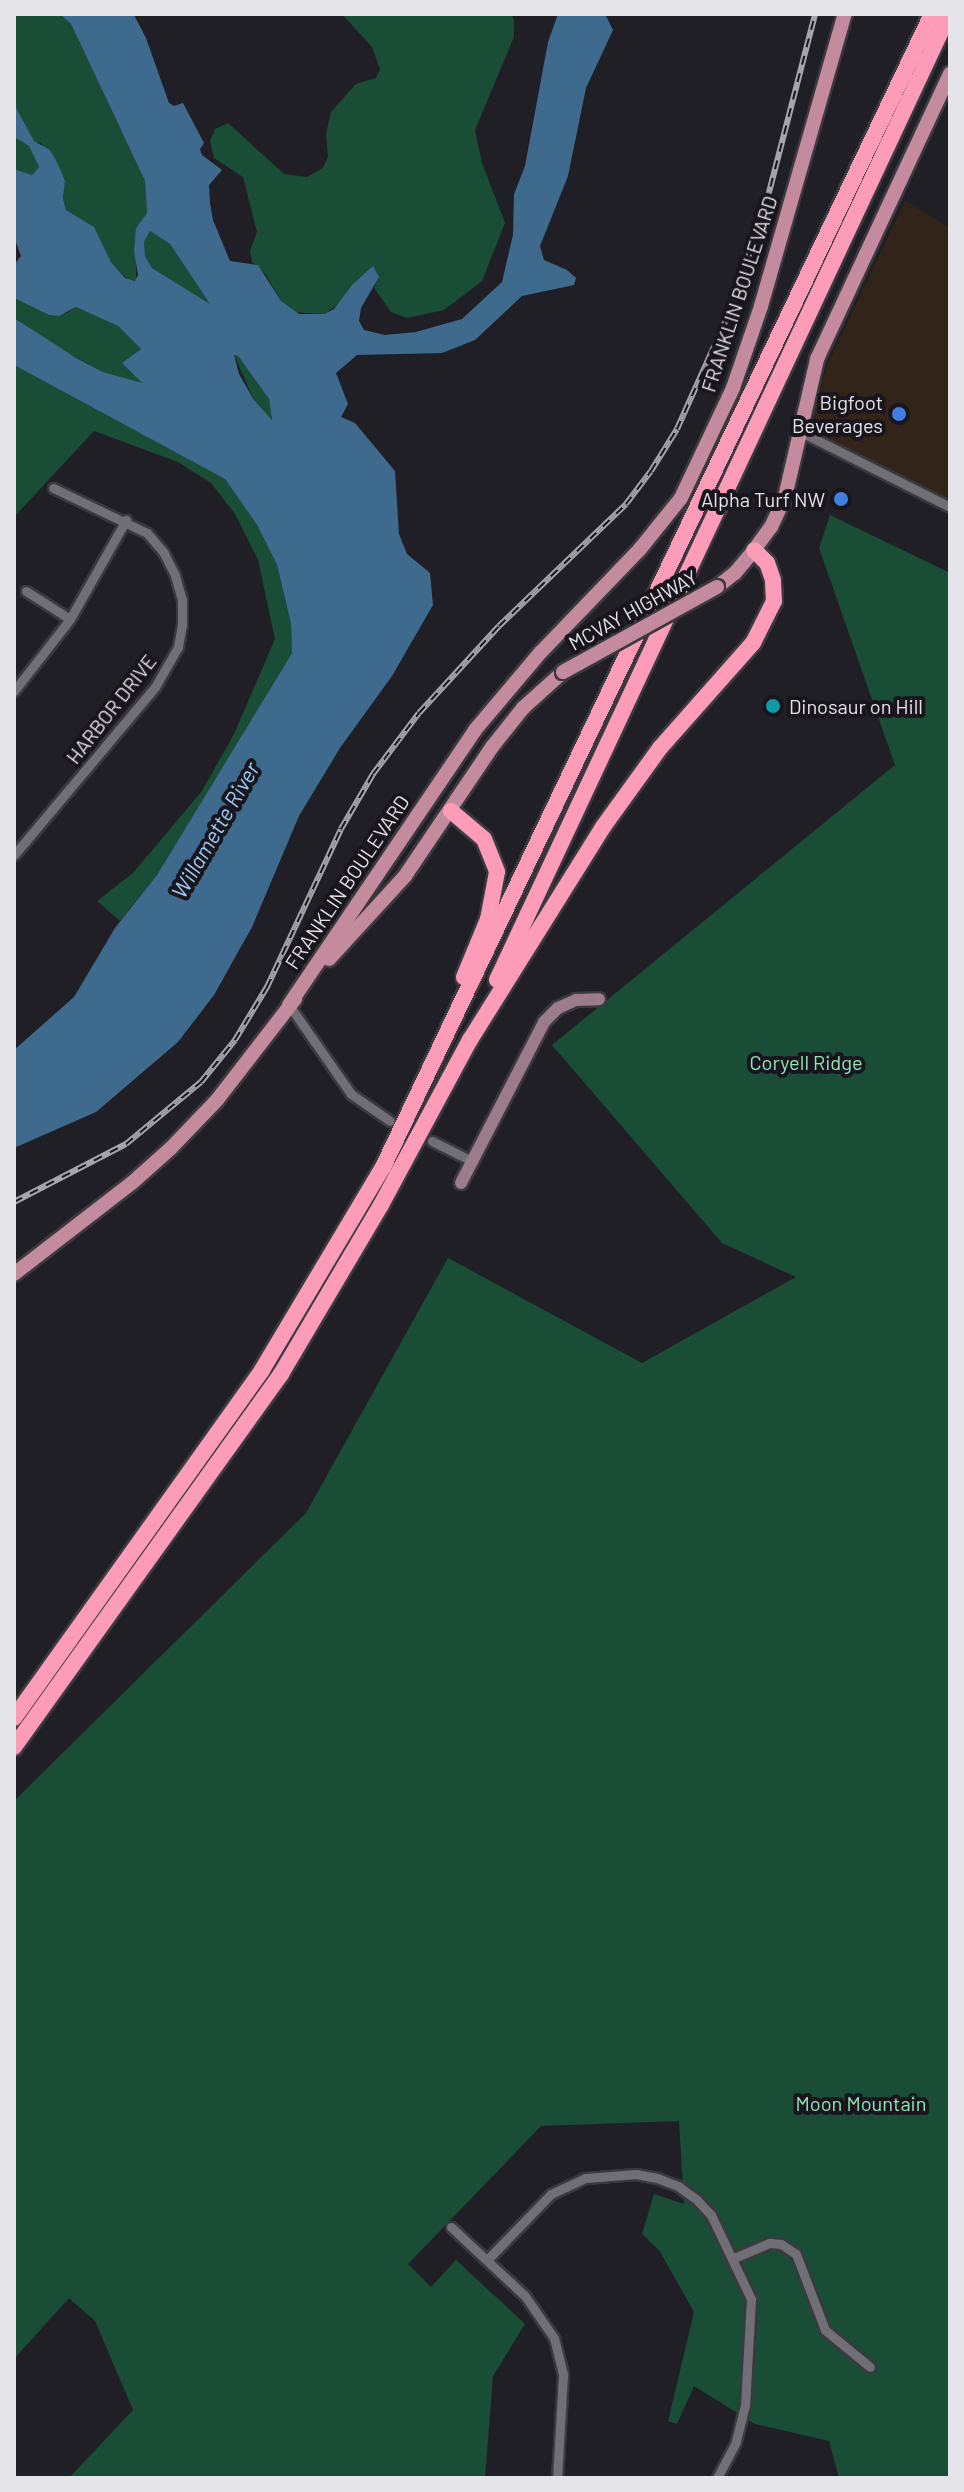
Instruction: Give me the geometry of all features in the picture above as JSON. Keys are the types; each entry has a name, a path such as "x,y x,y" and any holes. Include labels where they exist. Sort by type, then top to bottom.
{"highway":[{"path":"14,1718 262,1370 332,1258 412,1109 932,14"},
{"path":"14,1747 281,1374 373,1219 470,1040 949,14"},
{"path":"470,1040 603,827 660,748 753,643 766,622 774,601 773,580 767,563 754,550"},
{"path":"412,1109 488,919 496,889 495,863 484,839 451,811"}],"main road":[{"name":"FRANKLIN BOULEVARD","path":"14,1274 133,1182 217,1100 289,1005 475,730 522,674 640,549 681,498 733,388 761,306 845,14"},
{"name":"MCVAY HIGHWAY","path":"451,811 515,718 563,672 717,587 735,573 771,527 794,469 799,431 817,359 950,74"},
{"name":"FRANKLIN BOULEVARD","path":"289,1005 405,876 451,811 438,797 438,782"}],"street":[{"path":"799,431 950,507"},
{"name":"HARBOR DRIVE","path":"14,855 155,687 178,647 182,600 175,575 164,553 147,533 126,520 53,488"},
{"path":"14,691 70,619 126,520"},
{"path":"26,591 70,619"},
{"path":"461,1183 544,1022 558,1008 576,1000 599,999"},
{"path":"289,1005 351,1094 390,1121"},
{"path":"432,1141 472,1161"},
{"path":"487,2260 536,2207 567,2185 586,2178 636,2174 678,2186 697,2200 711,2215 751,2299 746,2389 736,2442 717,2478"},
{"path":"451,2227 536,2308 560,2355 563,2375 557,2478"},
{"path":"734,2258 770,2243 781,2244 796,2254 825,2330 870,2367"}],"shaded area":[{"path":"905,201 950,228 950,501 831,439 818,428 814,413 827,366"}],"green space":[{"path":"14,14 60,14 71,24 145,181 147,213 136,228 136,281 126,278 111,262 94,227 66,210 63,198 65,181 41,143 34,142 14,104"},
{"path":"342,14 511,14 514,20 514,37 475,130 482,163 505,223 482,281 444,310 407,318 391,312 374,288 379,276 324,314 292,312 281,301 266,275 252,262 250,251 257,232 243,177 214,158 210,141 215,129 228,123 284,174 307,177 323,168 328,157 326,134 331,112 356,84 376,78 380,69 372,47"},
{"path":"14,137 29,146 36,160 39,167 32,175 14,169"},
{"path":"150,231 170,244 211,305 152,268 145,256 144,242"},
{"path":"14,298 49,315 67,313 76,307 118,326 141,349 123,363 143,384 103,372 14,318"},
{"path":"234,355 238,356 269,399 272,421 254,400"},
{"path":"14,365 225,479 257,525 277,565 291,624 292,653 157,875 120,921 97,901 133,873 202,791 234,734 275,639 258,560 235,514 211,483 178,462 94,431 14,517"},
{"path":"830,515 950,573 950,2478 839,2478 829,2441 755,2424 694,2386 677,2424 668,2421 694,2312 659,2250 642,2234 654,2194 684,2204 679,2121 541,2126 408,2264 431,2287 456,2260 525,2324 493,2376 485,2478 69,2478 133,2410 95,2321 69,2298 14,2359 14,1801 306,1513 448,1258 642,1363 796,1277 722,1243 552,1045 895,765 819,548"}],"water":[{"name":"Willamette River","path":"60,14 134,15 146,38 169,103 174,106 183,103 204,143 200,149 202,155 222,170 209,185 210,203 213,220 230,261 258,265 281,301 299,314 324,314 334,309 352,285 373,266 379,277 361,308 359,321 364,330 385,335 416,332 462,319 502,282 513,235 514,194 525,166 548,42 558,14 605,14 613,30 586,88 568,176 540,246 544,260 567,270 576,278 574,285 522,296 475,340 442,353 357,355 336,373 348,404 341,417 355,423 395,471 399,534 407,554 430,573 433,605 392,676 340,748 299,816 252,927 214,995 178,1042 96,1112 14,1148 14,1050 74,997 115,928 157,875 292,653 291,624 277,565 257,525 225,479 14,365 14,318 103,372 142,383 122,363 141,349 118,326 76,307 59,316 49,315 14,298 14,265 21,256 14,237 14,169 32,175 39,167 29,146 14,137 14,104 34,141 50,150 57,162 65,181 63,198 66,210 94,227 111,262 125,278 135,281 138,275 134,251 136,228 147,213 145,181 71,24","holes":["150,231 170,244 210,304 152,268 145,256 144,242","234,355 238,356 269,399 272,420 254,400 239,374"]}],"railway":[{"path":"14,1202 126,1144 201,1082 235,1040 267,987 341,829 373,774 419,713 499,626 626,504 651,471 677,429 730,311 766,204 815,14"}],"place":[{"name":"Bigfoot Beverages","path":"899,414"},
{"name":"Alpha Turf NW","path":"841,499"},
{"name":"Dinosaur on Hill","path":"773,706"}],"park label":[{"name":"Coryell Ridge","path":"806,1062"},
{"name":"Moon Mountain","path":"861,2103"}]}
